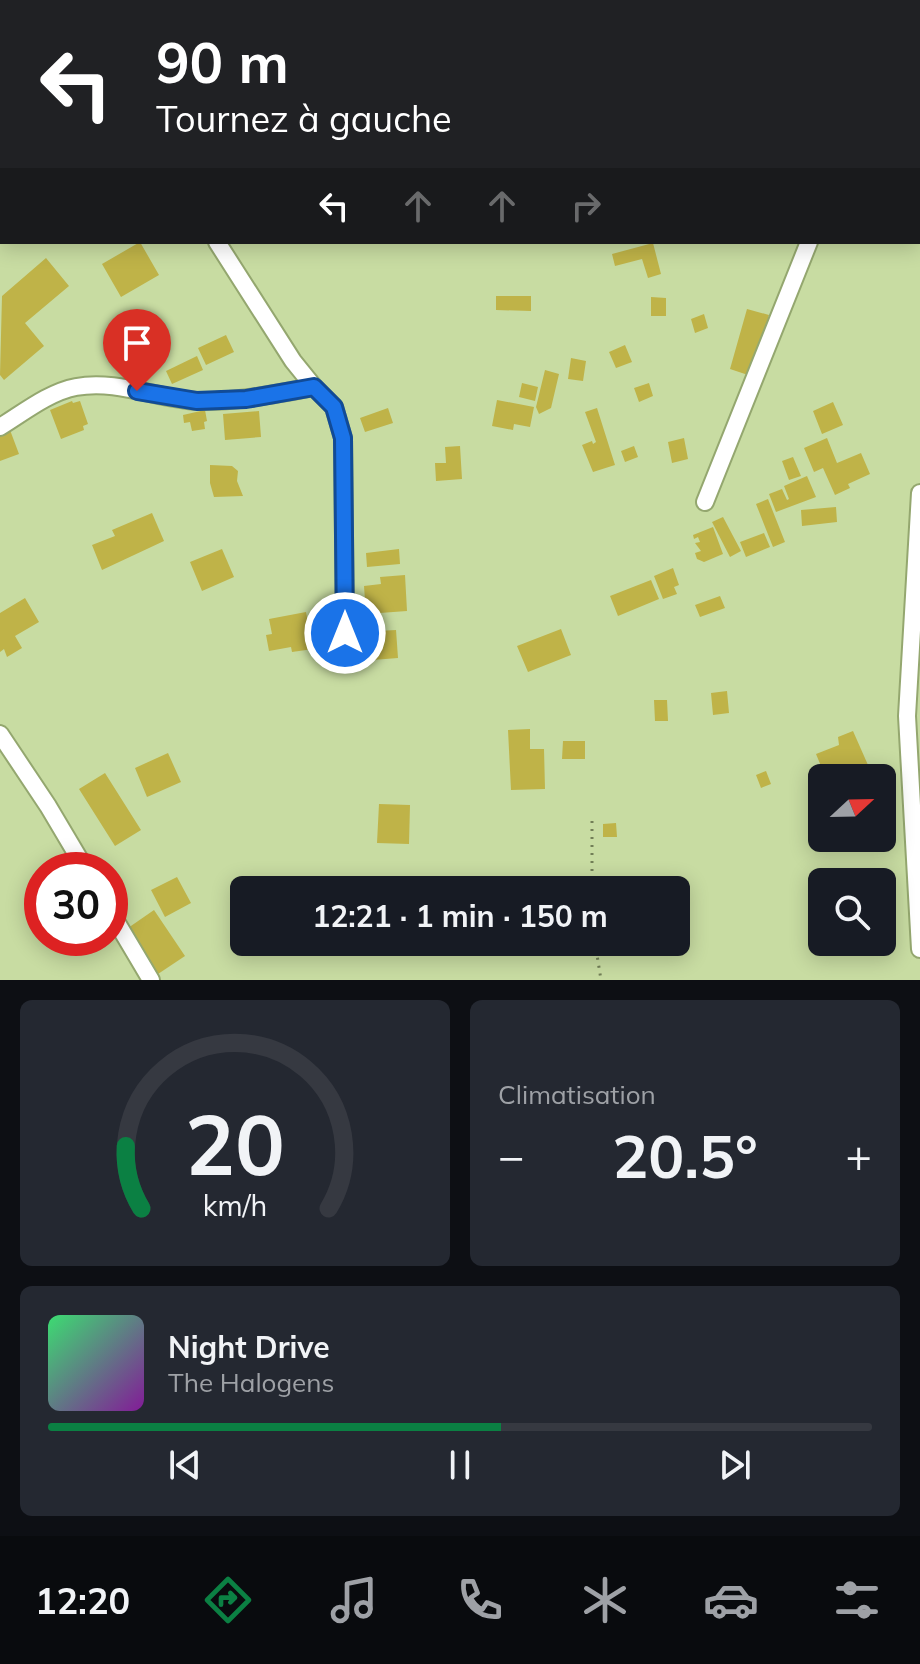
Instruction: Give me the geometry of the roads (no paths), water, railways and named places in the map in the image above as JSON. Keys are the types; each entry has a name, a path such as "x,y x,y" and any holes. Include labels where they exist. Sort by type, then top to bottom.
{"street":[{"path":"218,244 293,361 334,407 343,438 345,633"},
{"path":"705,502 808,244"},
{"path":"0,427 58,392 77,386 108,386 197,401 246,399 314,387"},
{"path":"920,493 907,716 920,949"},
{"path":"0,734 75,852"},
{"path":"128,941 151,980"}]}
